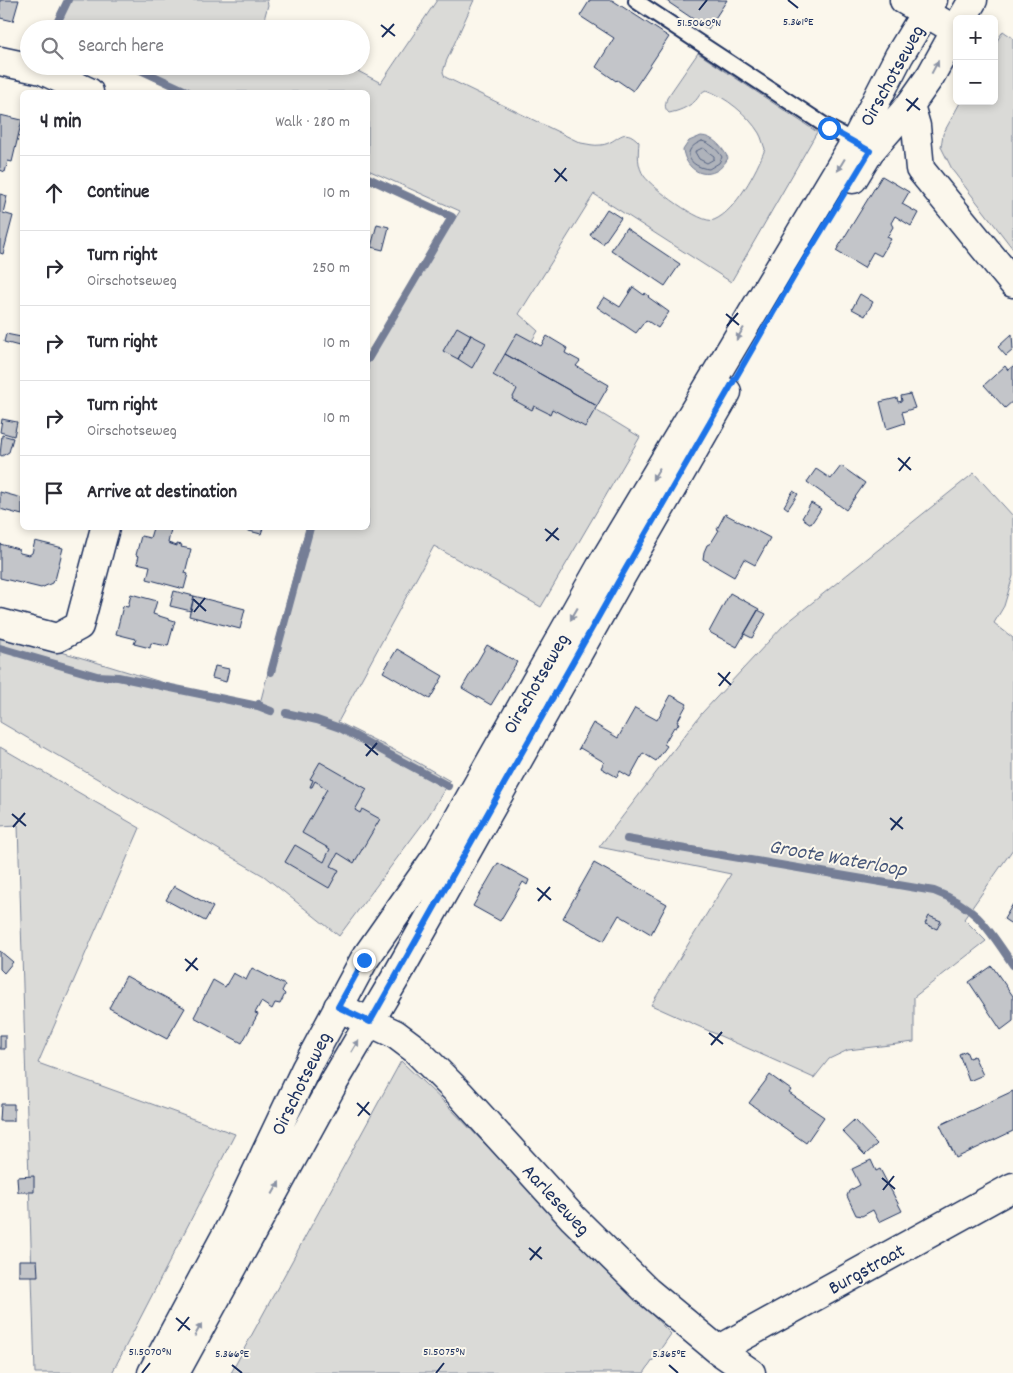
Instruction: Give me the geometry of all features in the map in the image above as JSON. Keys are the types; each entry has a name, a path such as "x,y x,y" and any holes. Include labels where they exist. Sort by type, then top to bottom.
{"main road":[{"name":"Oirschotseweg","path":"964,15 973,0"},
{"name":"Oirschotseweg","path":"175,1373 329,1091 796,273 862,146 921,4"},
{"path":"921,4 953,23"},
{"name":"Oirschotseweg","path":"152,1373 232,1224 306,1068 364,960 439,853 600,568 862,146 910,105 931,75 953,35"},
{"path":"0,61 20,65"},
{"path":"53,75 85,90"},
{"path":"910,105 916,126 920,169 1013,283"},
{"path":"0,623 57,638 79,626 104,530"},
{"name":"Aarleseweg","path":"338,1007 395,1034 415,1049 460,1094 574,1218 633,1278 718,1350 751,1373"},
{"name":"Burgstraat","path":"718,1350 1013,1187"}],"lane":[{"path":"636,0 829,128 862,146"}],"shaded area":[{"path":"66,0 267,0 268,5 264,20 56,20"},
{"path":"437,0 474,0 446,62 443,72 445,77 581,143 601,145 624,135 633,137 639,142 639,164 644,176 677,204 708,220 714,220 722,215 738,199 757,168 765,149 759,133 743,113 714,93 706,90 685,108 669,113 666,110 667,98 698,53 817,132 731,282 594,194 519,314 538,331 518,363 640,437 541,607 434,546 338,722 408,757 450,781 427,818 339,936 264,876 0,722 0,635 197,693 259,707 305,530 370,530 370,349 460,211 370,171 370,90 187,90 153,75 365,75 381,83"},
{"path":"1003,31 1013,38 1013,249 953,171 941,147 943,134 959,105 998,105 998,39"},
{"path":"974,473 1013,516 1013,576 1004,606 994,623 1013,638 1013,849 964,919 986,941 914,997 914,1042 848,1050 829,1059 814,1078 651,1005 731,874 599,847 702,713 783,626"},
{"path":"0,747 140,828 38,1063 235,1134 112,1373 35,1373 18,825 0,826"},
{"path":"401,1061 445,1103 671,1334 644,1373 231,1373"}],"water":[{"path":"701,136 710,138 717,143 728,158 716,171 702,173 696,171 686,159 683,150 689,141"}],"building":[{"path":"0,0 19,0 13,21 0,18"},
{"path":"590,0 612,0 669,37 633,91 596,67 614,38 580,16"},
{"path":"665,0 727,0 708,29"},
{"path":"0,115 20,120 20,128 12,162 8,161 5,172 0,170"},
{"path":"882,176 909,192 902,204 918,213 911,226 895,216 891,223 893,227 887,237 891,239 881,256 873,252 864,268 836,251"},
{"path":"0,194 7,196 3,213 13,216 3,254 0,253"},
{"path":"607,209 621,218 603,244 590,235"},
{"path":"377,224 389,227 383,250 371,247"},
{"path":"626,228 680,264 665,286 611,250"},
{"path":"633,287 644,295 645,293 669,312 658,328 646,320 636,333 597,307 604,297 620,307"},
{"path":"860,294 873,302 865,316 852,309"},
{"path":"457,327 471,335 458,359 443,351"},
{"path":"517,333 541,346 547,336 567,348 565,353 580,361 576,366 609,385 597,406 505,354"},
{"path":"6,334 20,337 19,346 4,342"},
{"path":"1012,334 1013,350 1006,356 998,347"},
{"path":"471,335 486,343 472,368 458,359"},
{"path":"505,354 597,406 585,427 552,409 550,414 534,406 532,410 512,399 517,389 493,375"},
{"path":"1005,366 1008,370 1013,366 1013,401 1005,408 984,385"},
{"path":"910,394 915,408 902,412 905,423 887,429 880,402 897,398 898,402 902,401 901,396"},
{"path":"2,419 17,422 14,436 0,432"},
{"path":"2,435 13,438 9,452 2,456 0,455"},
{"path":"841,466 865,483 846,510 807,482 816,469 831,479"},
{"path":"793,491 798,494 788,509 784,506"},
{"path":"0,492 20,497 20,514 0,509"},
{"path":"811,503 821,509 811,524 802,518"},
{"path":"725,514 770,538 755,565 744,559 734,577 703,559 707,545 711,543 719,530 717,529"},
{"path":"152,530 171,530 168,543 177,546 177,544 182,545 181,547 191,549 185,573 188,574 184,589 147,579 150,566 137,563 139,556 136,555 141,536 150,538"},
{"path":"245,530 262,530 261,534"},
{"path":"35,541 63,548 55,580 41,588 0,578 0,544 18,549 20,553 29,555 32,553"},
{"path":"174,591 194,596 191,611 170,606"},
{"path":"730,593 759,609 737,647 709,632"},
{"path":"131,594 157,601 153,614 175,621 168,646 151,643 150,648 134,644 136,639 116,634 123,606 128,607"},
{"path":"194,596 245,609 240,629 189,616"},
{"path":"758,610 766,614 752,638 744,634"},
{"path":"487,645 517,662 491,705 462,688"},
{"path":"397,649 443,676 430,699 383,672"},
{"path":"215,666 229,669 226,682 212,678"},
{"path":"671,695 687,704 677,722 679,723 676,728 674,727 664,744 667,746 656,761 643,753 630,777 620,771 617,777 601,768 604,762 580,748 578,750 593,723 618,738 635,708 657,720"},
{"path":"320,762 367,789 355,810 360,813 362,809 380,819 354,863 338,853 331,866 339,870 329,888 285,862 295,845 324,862 330,849 302,833 327,789 315,781 312,787 310,787 313,780 310,779"},
{"path":"498,863 529,880 527,885 523,882 500,921 473,906"},
{"path":"594,863 667,904 651,934 619,915 604,941 563,918"},
{"path":"174,886 213,907 205,921 166,900"},
{"path":"1013,904 1013,925 1004,919"},
{"path":"929,916 941,921 937,929 925,924"},
{"path":"0,951 13,962 4,973 0,969"},
{"path":"992,966 1013,996 1013,1021 1001,1030 969,982"},
{"path":"252,968 285,985 282,991 285,994 280,1004 275,1003 272,1009 261,1002 255,1013 258,1014 242,1043 194,1017 213,980 225,987 233,973 246,980"},
{"path":"126,976 185,1008 167,1039 109,1008"},
{"path":"0,1035 5,1035 5,1049 0,1049"},
{"path":"966,1051 969,1058 974,1056 983,1075 969,1081 959,1054"},
{"path":"770,1075 791,1090 789,1093 824,1117 806,1143 749,1103"},
{"path":"1013,1091 1013,1131 956,1158 940,1125"},
{"path":"1,1104 14,1104 14,1121 0,1121"},
{"path":"854,1120 877,1144 865,1155 842,1131"},
{"path":"871,1160 876,1171 880,1169 902,1211 879,1222 873,1210 862,1216 856,1215 847,1196 849,1191 860,1185 852,1169"},
{"path":"34,1176 34,1192 18,1192 17,1177"},
{"path":"19,1260 37,1260 38,1276 19,1276"}],"waterway":[{"name":"Groote Waterloop","path":"58,20 68,0"},
{"name":"Groote Waterloop","path":"151,75 184,90"},
{"name":"Groote Waterloop","path":"370,179 452,217 370,356"},
{"name":"Groote Waterloop","path":"271,672 309,530"},
{"path":"0,648 97,676 118,677 258,706"},
{"name":"Groote Waterloop","path":"259,704 258,706 271,711"},
{"name":"Groote Waterloop","path":"286,713 317,720 340,728 448,786"},
{"name":"Groote Waterloop","path":"627,839 934,891 961,904 980,920 1013,965"}],"route":[{"path":"364,960 338,1007 370,1022 618,582 796,273 870,151 829,128"}]}
